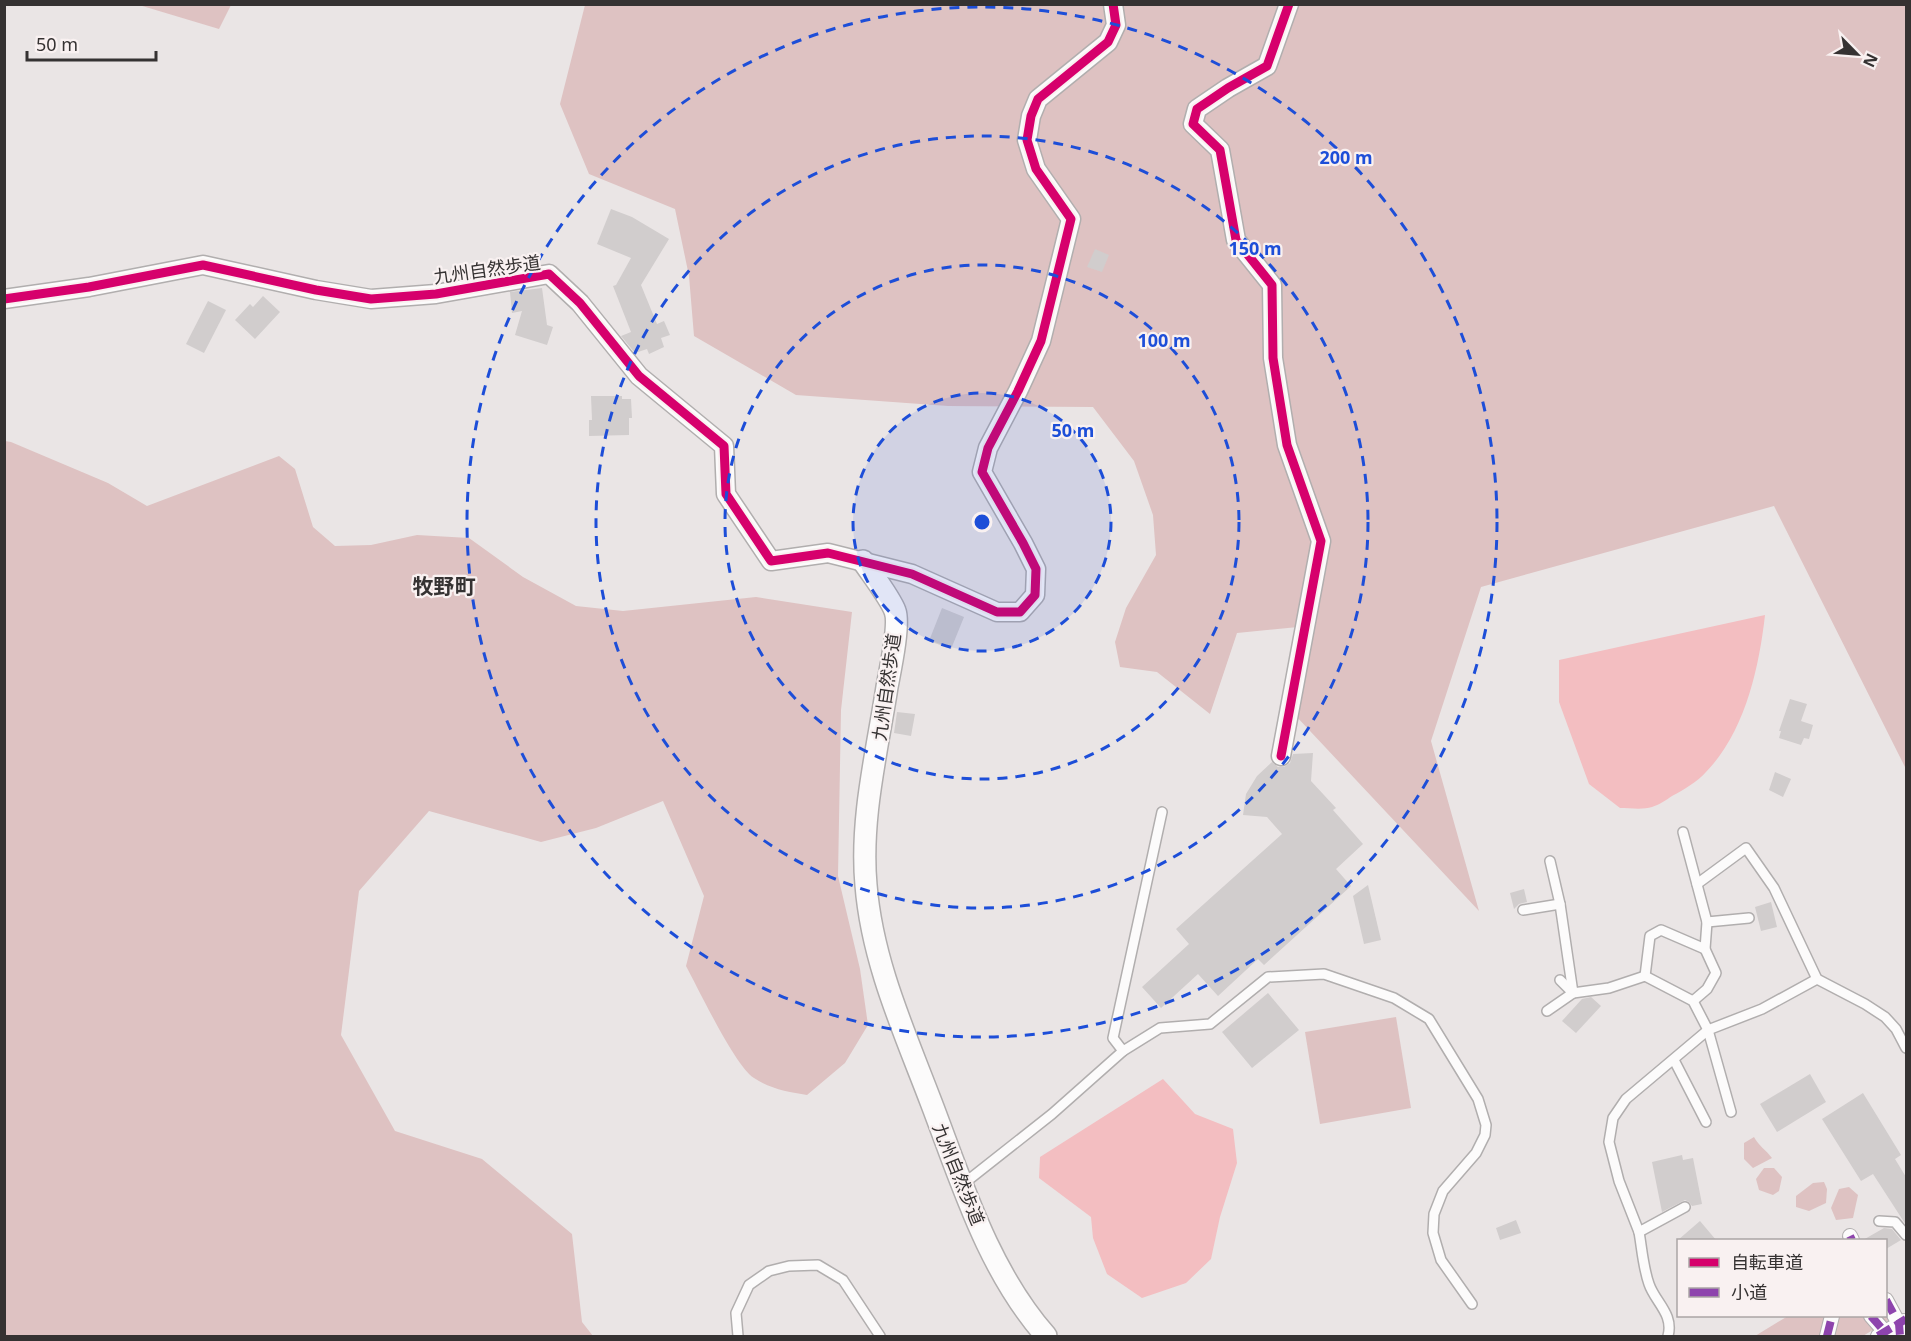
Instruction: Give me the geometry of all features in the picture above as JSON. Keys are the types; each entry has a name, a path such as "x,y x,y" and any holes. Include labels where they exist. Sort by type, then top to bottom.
{"street":[{"path":"863,561 912,574 997,612 1020,612 1035,595 1036,569 982,472 988,448 1041,341 1071,219 1036,169 1027,140 1031,116 1038,99 1108,42 1116,24 1113,4"},
{"path":"1281,756 1322,541 1287,445 1273,358 1272,285 1236,240 1220,150 1193,124 1197,109 1267,66 1289,4"},
{"name":"九州自然歩道","path":"4,299 89,287 203,265 316,290 371,299 436,294 549,274 580,303 639,376 724,446 726,494 771,561 828,553 863,561 896,611 895,642 868,804 865,843 866,884 873,939 892,1001 962,1185 990,1251 1015,1296 1046,1336"},
{"path":"1872,1317 1881,1334 1902,1327 1887,1302"},
{"path":"1827,1336 1832,1317"}],"lane":[{"path":"1123,1052 1113,1038 1162,812"},
{"path":"1683,832 1707,922 1705,949 1716,973 1707,989 1693,1001"},
{"path":"1697,884 1746,848 1774,888 1817,979 1885,1017 1896,1029 1906,1048"},
{"path":"1550,861 1560,904 1574,993"},
{"path":"1524,910 1560,904"},
{"path":"1707,922 1749,918"},
{"path":"1645,976 1650,936 1655,932 1661,930 1705,949"},
{"path":"962,1185 1052,1114 1123,1052 1160,1028 1210,1024 1268,977 1324,974 1394,998 1429,1019 1478,1099 1486,1125 1482,1145 1443,1191 1434,1214 1433,1233 1441,1260 1472,1304"},
{"path":"1547,1011 1574,993 1609,988 1645,976 1693,1001 1708,1030 1731,1113"},
{"path":"1668,1336 1665,1310 1650,1287 1643,1262 1639,1232 1620,1181 1609,1142 1612,1118 1626,1099 1708,1030 1762,1009 1817,979"},
{"path":"1560,980 1574,993"},
{"path":"1674,1060 1706,1122"},
{"path":"1639,1232 1685,1207"},
{"path":"1879,1221 1895,1221 1906,1235"},
{"path":"738,1336 736,1313 749,1285 769,1271 789,1266 818,1265 843,1280 880,1336"}],"shaded area":[{"path":"139,5 231,5 219,29"},
{"path":"585,5 1906,5 1906,769 1774,506 1481,587 1431,741 1479,911 1295,715 1298,627 1237,633 1210,714 1157,672 1120,667 1115,642 1126,608 1156,555 1153,515 1134,461 1093,407 948,406 796,395 694,336 689,276 675,209 589,174 560,104"},
{"path":"5,441 108,483 147,506 279,456 295,469 313,527 335,546 371,545 417,535 469,538 523,577 576,606 623,611 756,597 852,612 841,710 838,876 860,969 868,1025 845,1063 807,1095 766,1085 746,1071 708,1009 686,966 704,896 663,801 596,828 541,842 429,811 359,891 341,1035 395,1131 482,1159 572,1234 582,1322 593,1336 5,1336"},
{"path":"1765,615 1754,677 1740,719 1719,756 1702,776 1660,804 1644,808 1620,808 1589,784 1559,702 1559,660"},
{"path":"1396,1017 1411,1108 1320,1124 1305,1032"},
{"path":"1163,1079 1195,1114 1233,1129 1237,1163 1220,1217 1211,1259 1186,1283 1142,1298 1107,1274 1093,1238 1091,1217 1039,1178 1040,1157"},
{"path":"1754,1137 1772,1158 1753,1168 1744,1159 1744,1143"},
{"path":"1764,1168 1774,1168 1782,1177 1779,1191 1773,1195 1759,1190 1756,1179"},
{"path":"1824,1182 1827,1189 1826,1203 1809,1211 1796,1207 1796,1196 1813,1183"},
{"path":"1849,1187 1858,1195 1853,1218 1836,1220 1831,1208 1839,1189"},
{"path":"1887,1315 1889,1320 1863,1336 1755,1336 1786,1317"}],"building":[{"path":"611,209 632,217 669,239 641,285 657,324 664,321 670,335 661,338 664,347 649,354 647,349 635,353 621,336 631,332 613,286 616,285 631,258 597,244"},
{"path":"1095,249 1109,255 1102,272 1087,267"},
{"path":"542,288 547,325 553,327 547,345 515,335 522,311 512,313 510,292"},
{"path":"263,296 280,312 255,339 235,320 250,304 253,307"},
{"path":"208,301 226,310 204,353 186,344"},
{"path":"591,396 622,396 622,399 631,399 632,418 629,418 629,435 589,436 589,420 592,420"},
{"path":"942,608 964,617 951,649 929,641"},
{"path":"1790,699 1807,704 1801,721 1813,725 1809,739 1804,738 1801,745 1779,738 1781,731 1779,731"},
{"path":"897,712 915,714 911,736 894,733"},
{"path":"1313,753 1311,781 1336,808 1333,810 1363,844 1336,869 1351,886 1264,965 1258,959 1218,996 1198,974 1161,1008 1142,987 1189,944 1176,929 1282,834 1267,817 1243,815 1246,794 1257,776 1272,762 1278,767 1284,767 1290,763 1293,754"},
{"path":"1775,772 1791,779 1783,797 1769,790"},
{"path":"1368,885 1381,940 1364,944 1353,896"},
{"path":"1524,889 1527,902 1519,904 1514,909 1510,893"},
{"path":"1771,902 1777,927 1761,931 1755,907"},
{"path":"1268,993 1299,1030 1252,1068 1222,1032"},
{"path":"1591,997 1601,1006 1576,1033 1562,1021 1582,999"},
{"path":"1810,1074 1826,1102 1777,1132 1760,1104"},
{"path":"1863,1093 1901,1155 1895,1159 1906,1177 1906,1225 1873,1174 1861,1181 1822,1119"},
{"path":"1682,1155 1683,1160 1693,1158 1702,1204 1692,1206 1685,1200 1662,1212 1652,1162"},
{"path":"1516,1220 1521,1233 1500,1240 1496,1228"},
{"path":"1700,1221 1715,1239 1679,1239"},
{"path":"1884,1228 1892,1229 1901,1240 1887,1248 1887,1239 1865,1239"}],"marked path":[{"path":"1887,1302 1899,1324 1900,1336"},
{"path":"1827,1336 1832,1317"},
{"path":"1872,1317 1885,1332"},
{"path":"1878,1336 1906,1319"}],"cycle path":[{"path":"4,299 89,287 203,265 316,290 371,299 436,294 549,274 580,303 639,376 724,446 726,494 771,561 828,553 912,574 997,612 1020,612 1035,595 1036,569 982,472 988,448 1041,341 1071,219 1036,169 1027,140 1031,116 1038,99 1108,42 1116,25 1113,4"},
{"path":"1281,756 1321,541 1287,445 1273,358 1272,285 1236,240 1220,150 1193,124 1197,109 1267,66 1289,4"}],"district":[{"name":"牧野町","path":"444,586"}]}
